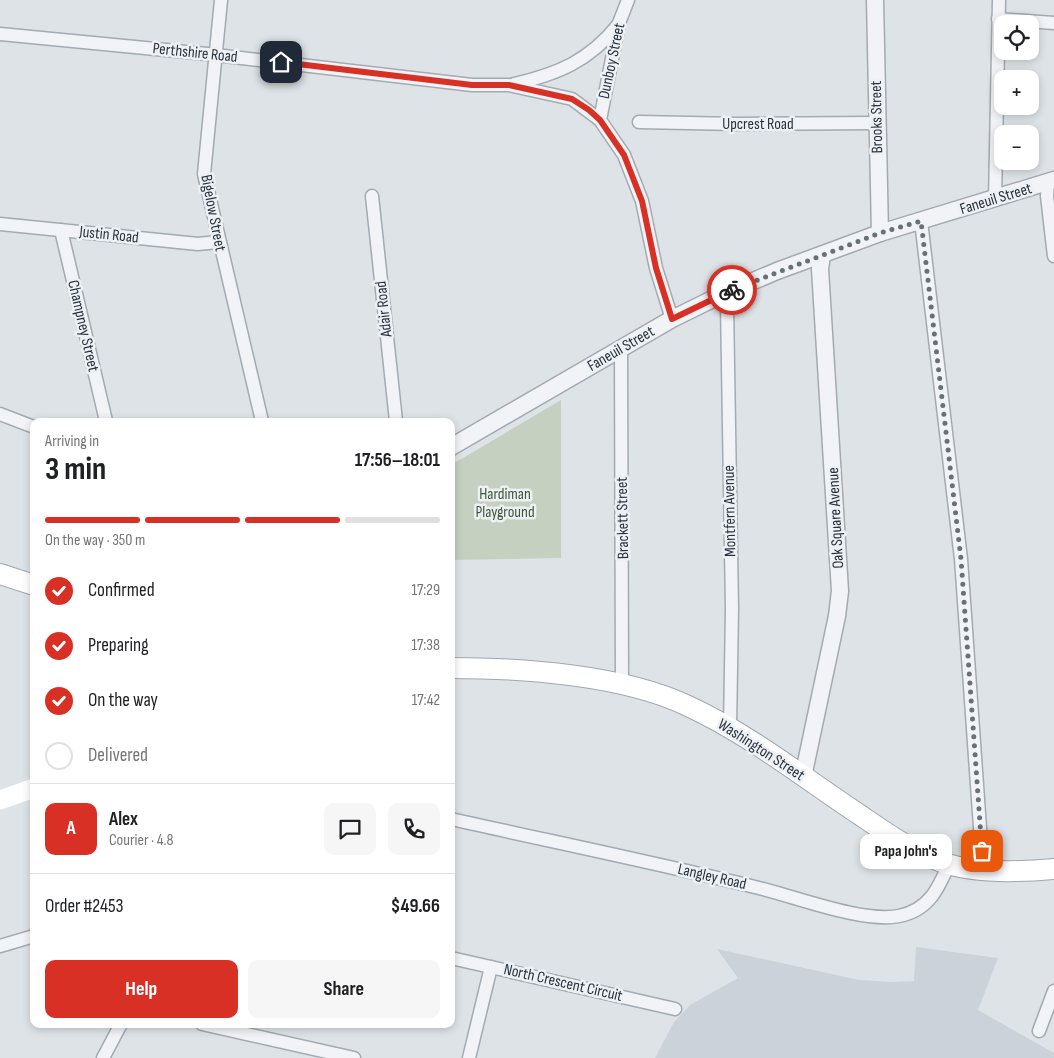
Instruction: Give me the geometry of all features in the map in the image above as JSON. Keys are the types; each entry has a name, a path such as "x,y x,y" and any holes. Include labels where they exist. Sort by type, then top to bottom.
{"main road":[{"path":"0,574 30,583"},
{"name":"Washington Street","path":"455,668 534,671 622,685 670,698 730,728 885,832 941,862 983,870 1022,872 1054,869"},
{"path":"0,800 30,789"}],"street":[{"name":"Bigelow Street","path":"221,0 204,174 218,242 261,418"},
{"name":"Dunboy Street","path":"628,0 619,23 600,120 624,155 642,201 656,268 672,319"},
{"name":"Brooks Street","path":"875,0 880,233"},
{"path":"998,15 999,0"},
{"path":"1039,22 1054,23"},
{"name":"Perthshire Road","path":"509,85 544,77 576,63 602,44 619,23"},
{"name":"Perthshire Road","path":"0,34 215,55 472,85 509,85 572,99 600,120"},
{"path":"995,200 997,60"},
{"name":"Upcrest Road","path":"639,122 737,124 877,123"},
{"path":"1051,181 1047,196 1054,256"},
{"name":"Faneuil Street","path":"455,445 672,319 725,293 880,233 995,200 1051,181"},
{"name":"Adair Road","path":"372,196 396,418"},
{"path":"921,221 961,559 983,870"},
{"name":"Justin Road","path":"0,224 198,244 218,242"},
{"name":"Champney Street","path":"61,230 105,418"},
{"name":"Oak Square Avenue","path":"802,777 837,616 840,591 820,270 822,255"},
{"name":"Montfern Avenue","path":"725,293 727,304 732,599 730,728"},
{"name":"Brackett Street","path":"621,350 624,630 622,685"},
{"path":"0,414 30,425"},
{"name":"Langley Road","path":"455,820 750,886 851,912 885,918 901,916 918,908 936,894 949,864"},
{"path":"0,946 30,937"},
{"name":"North Crescent Circuit","path":"455,959 675,1009"},
{"path":"469,1058 491,967"},
{"path":"1039,1031 1054,991"},
{"path":"103,1058 119,1028"},
{"path":"220,1028 354,1058"}],"shaded area":[{"path":"916,947 998,958 978,1010 1054,1053 1054,1058 655,1058 674,1022 690,1005 738,978 717,949 859,980 893,982 914,981"}],"green space":[{"name":"Hardiman Playground","path":"561,400 561,558 455,560 455,463"}],"way so far":[{"path":"732,290 777,271 880,233 921,221 961,559 982,851"}],"place":[{"name":"Papa John's","path":"982,851"}],"route":[{"path":"281,62 472,85 509,85 572,99 600,120 624,155 642,201 656,268 672,319 732,290"}]}
